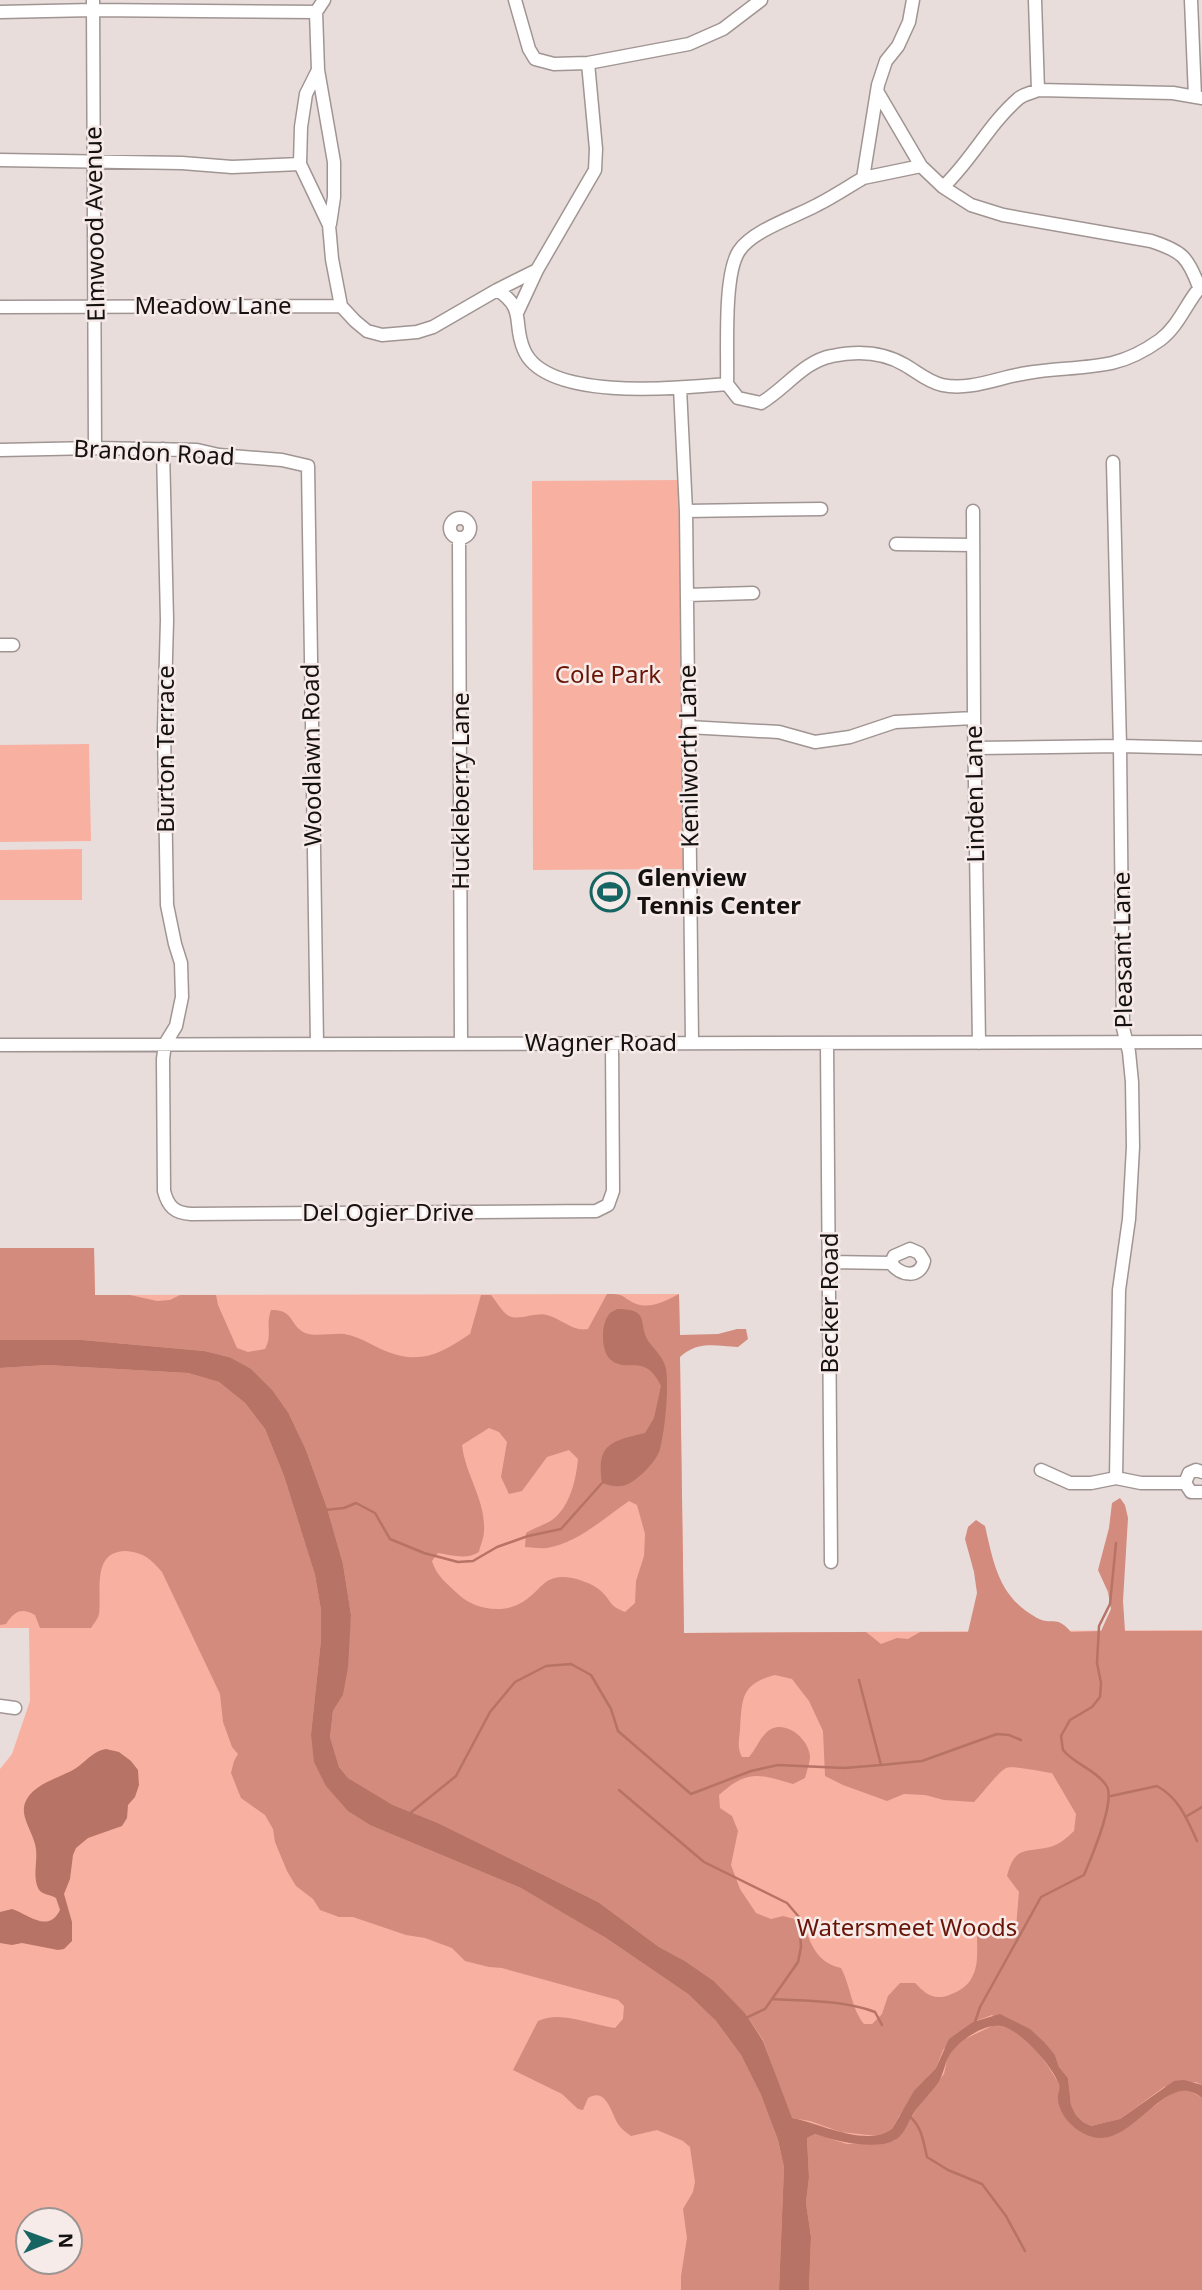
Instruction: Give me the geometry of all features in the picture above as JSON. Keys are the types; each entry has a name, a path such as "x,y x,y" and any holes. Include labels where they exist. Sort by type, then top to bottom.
{"street":[{"path":"324,0 316,12 318,70 334,162 334,197 330,225 332,258 341,306 367,331 382,335 399,334 433,327 537,270"},
{"path":"514,0 529,50 535,59 554,64 588,63 689,44 723,29 761,0"},
{"path":"863,178 877,91 886,61 898,46 909,22 913,0"},
{"path":"1035,0 1038,90"},
{"path":"943,187 958,173 1020,97 1038,90 1173,93 1198,97 1191,0"},
{"path":"0,12 93,5 316,12"},
{"name":"Elmwood Avenue","path":"93,5 95,448"},
{"path":"517,313 537,270 595,170 596,149 588,63"},
{"path":"318,70 306,94 301,127 300,164 330,225"},
{"path":"877,91 921,166 943,187 971,205 1003,215 1151,241 1173,248 1190,264 1201,286 1163,338 1140,352 1113,363 1024,373 993,382 960,386 941,384 883,356 850,353 828,356 799,373 776,394 761,403 738,398 727,384 732,266 739,251 758,234 817,205 863,178 921,166"},
{"path":"0,160 94,160 232,167 300,164"},
{"path":"497,290 512,302 517,313 524,351 534,364 549,375 585,386 680,388 727,384"},
{"name":"Meadow Lane","path":"0,307 341,306"},
{"name":"Kenilworth Lane","path":"680,388 686,511 692,1043"},
{"name":"Burton Terrace","path":"163,449 167,620 164,731 167,905 181,963 182,997 176,1026 164,1044"},
{"name":"Brandon Road","path":"0,450 197,450 219,455 282,460 308,466"},
{"name":"Pleasant Lane","path":"1113,462 1123,1028 1132,1082 1133,1147 1130,1208 1119,1290 1116,1478"},
{"name":"Woodlawn Road","path":"308,466 317,1044"},
{"path":"686,511 821,509"},
{"name":"Linden Lane","path":"973,511 979,1042"},
{"name":"Huckleberry Lane","path":"459,538 461,1044"},
{"path":"896,544 973,545"},
{"path":"687,594 753,593"},
{"path":"688,727 779,732 815,742 850,737 895,722 974,718"},
{"path":"975,748 1202,748"},
{"name":"Wagner Road","path":"0,1045 1202,1042"},
{"name":"Del Ogier Drive","path":"164,1044 166,1200 175,1211 181,1213 246,1214 588,1212 603,1208 608,1205 613,1191 612,1043"},
{"name":"Becker Road","path":"827,1043 831,1562"},
{"path":"830,1262 891,1263"},
{"path":"1041,1470 1070,1483 1091,1483 1116,1478 1141,1483 1185,1483"},
{"path":"1185,1483 1189,1473 1196,1470 1202,1472"},
{"path":"1185,1483 1191,1492 1202,1492"},
{"path":"0,1706 15,1708"}],"green space":[{"name":"Cole Park","path":"682,480 684,869 533,870 532,481"},
{"path":"89,744 91,841 0,842 0,745"},
{"path":"82,849 82,900 0,900 0,850"},
{"name":"Watersmeet Woods","path":"0,1248 94,1248 95,1295 679,1294 684,1633 1202,1630 1202,2290 0,2290 0,1769 12,1754 30,1701 29,1628 0,1628"}],"shaded area":[{"name":"Watersmeet Woods","path":"0,1248 94,1248 95,1295 130,1295 157,1301 170,1300 180,1295 216,1295 237,1348 248,1352 265,1349 271,1310 284,1312 305,1333 344,1334 394,1354 416,1357 435,1354 470,1334 481,1295 491,1295 509,1316 518,1318 547,1315 572,1327 588,1329 607,1294 620,1295 646,1306 679,1294 680,1335 718,1334 746,1329 748,1339 738,1347 700,1346 680,1357 684,1633 866,1632 881,1644 897,1638 908,1639 920,1632 968,1632 977,1593 965,1539 968,1527 976,1520 985,1526 1000,1579 1024,1610 1042,1620 1061,1623 1071,1632 1101,1631 1111,1609 1108,1592 1098,1570 1109,1528 1112,1503 1120,1498 1128,1518 1123,1601 1125,1631 1202,1631 1202,2085 1196,2082 1164,2087 1120,2119 1091,2126 1076,2115 1071,2105 1068,2078 1059,2067 1055,2055 992,2015 973,2022 943,2050 936,2068 887,2133 877,2136 841,2132 810,2121 791,2118 763,2040 745,2013 714,1981 659,1947 598,1902 438,1823 393,1805 348,1778 339,1767 330,1737 333,1711 343,1695 351,1615 343,1564 327,1508 306,1450 289,1414 229,1357 204,1351 82,1340 0,1340","holes":["489,1428 499,1432 507,1442 501,1477 509,1494 522,1491 547,1457 569,1450 578,1459 568,1501 552,1520 526,1533 525,1547 544,1548 569,1541 629,1501 637,1505 645,1534 644,1556 636,1581 635,1603 625,1612 613,1605 594,1586 578,1579 556,1578 546,1582 519,1604 492,1609 465,1600 439,1575 432,1561 438,1553 464,1556 479,1552 484,1534 484,1520 462,1445","775,1675 792,1679 809,1701 823,1731 825,1776 843,1785 887,1801 904,1794 974,1802 1006,1768 1021,1768 1052,1773 1076,1814 1074,1831 1063,1840 1050,1847 1022,1852 1014,1859 1007,1876 1019,1892 1016,1927 1008,1938 997,1939 992,1930 977,1936 974,1974 966,1986 957,1992 935,1997 915,1983 900,1983 888,1996 882,2014 872,2024 864,2024 856,2011 841,1968 825,1961 815,1951 802,1921 783,1916 771,1919 756,1913 740,1889 731,1865 738,1831 732,1816 720,1808 719,1795 746,1777 762,1776 793,1784 805,1778 810,1761 808,1749 799,1736 778,1727 763,1736 749,1757 742,1757 740,1754 745,1694 755,1683"]},
{"path":"617,1309 635,1312 642,1319 649,1342 665,1365 667,1387 658,1454 637,1478 628,1484 612,1486 602,1483 601,1460 604,1452 615,1442 645,1433 654,1418 661,1386 648,1369 616,1363 607,1355 603,1338 604,1325 609,1315"},
{"path":"0,1340 82,1340 204,1351 229,1357 251,1369 272,1390 289,1414 306,1450 343,1564 351,1615 348,1667 343,1695 333,1711 330,1737 339,1767 348,1778 393,1805 438,1823 598,1902 659,1947 714,1981 745,2013 763,2041 792,2118 856,2135 882,2134 892,2129 914,2091 936,2068 949,2039 973,2022 1000,2014 1030,2029 1055,2055 1059,2067 1068,2078 1071,2105 1076,2115 1091,2126 1120,2119 1174,2081 1184,2080 1202,2085 1202,2098 1190,2091 1178,2092 1166,2097 1116,2135 1102,2138 1087,2135 1073,2126 1063,2114 1059,2106 1059,2086 1055,2076 1026,2040 1000,2026 979,2031 965,2039 950,2054 938,2083 896,2139 885,2144 865,2145 815,2134 807,2138 809,2177 806,2203 811,2237 809,2290 779,2290 784,2167 778,2140 761,2095 741,2055 716,2021 688,1994 606,1938 521,1888 372,1826 348,1811 326,1786 314,1762 311,1734 321,1640 321,1610 315,1575 284,1476 265,1429 245,1403 219,1382 188,1373 47,1365 0,1368"},
{"path":"47,1365 188,1373 219,1382 245,1403 265,1429 284,1476 315,1575 321,1610 321,1640 311,1734 372,1826 521,1888 606,1938 688,1994 716,2021 741,2055 761,2095 778,2140 784,2167 779,2290 681,2290 687,2238 683,2209 693,2192 695,2182 690,2147 683,2141 657,2130 631,2136 619,2126 604,2098 594,2095 588,2098 583,2110 578,2109 562,2094 513,2070 538,2021 556,2017 615,2028 623,2019 624,2006 618,2000 502,1968 465,1961 452,1948 425,1938 406,1935 353,1917 339,1917 320,1910 313,1899 296,1886 287,1871 275,1842 273,1829 265,1815 241,1798 231,1773 238,1754 232,1747 223,1722 220,1694 162,1572 150,1560 126,1551 107,1558 100,1574 99,1614 91,1628 40,1628 35,1615 22,1611 15,1613 6,1624 0,1625 0,1368"},
{"path":"106,1749 119,1752 131,1761 138,1770 139,1785 135,1797 128,1805 127,1818 122,1826 88,1838 76,1848 64,1894 72,1922 72,1941 64,1949 58,1950 22,1943 0,1943 0,1912 12,1909 44,1922 50,1921 60,1910 56,1898 38,1888 36,1850 25,1818 25,1803 41,1785"},
{"path":"992,2026 1013,2030 1039,2054 1058,2082 1061,2088 1059,2092 1084,2134 1153,2107 1173,2092 1189,2090 1202,2098 1202,2290 809,2290 811,2237 806,2203 809,2177 807,2138 815,2134 847,2144 894,2141 944,2074 948,2056 954,2048 965,2039"}],"waterway":[{"path":"325,1510 344,1508 356,1503 375,1513 390,1539 424,1553 458,1562 473,1561 497,1547 528,1536 561,1529 602,1483"},
{"path":"975,2022 980,2007 1041,1897 1084,1875 1102,1829 1108,1803 1106,1785 1063,1750 1061,1736 1070,1720 1092,1707 1100,1697 1101,1683 1097,1663 1099,1626 1110,1604 1116,1543"},
{"path":"409,1814 456,1776 490,1712 515,1682 546,1666 571,1664 591,1675 611,1709 618,1731 691,1794 751,1771 778,1765 844,1768 881,1765 859,1680"},
{"path":"881,1765 922,1761 997,1734 1021,1740"},
{"path":"1111,1796 1157,1786 1177,1803 1197,1841"},
{"path":"619,1790 704,1862 787,1903 799,1917 801,1947 798,1962 765,2009 746,2018"},
{"path":"1187,1816 1202,1807"},
{"path":"772,1999 824,2002 863,2008 875,2012 882,2025"},
{"path":"908,2115 919,2129 927,2157 948,2170 982,2184 1006,2216 1025,2251"}],"place":[{"name":"Glenview Tennis Center","path":"610,892"}]}
